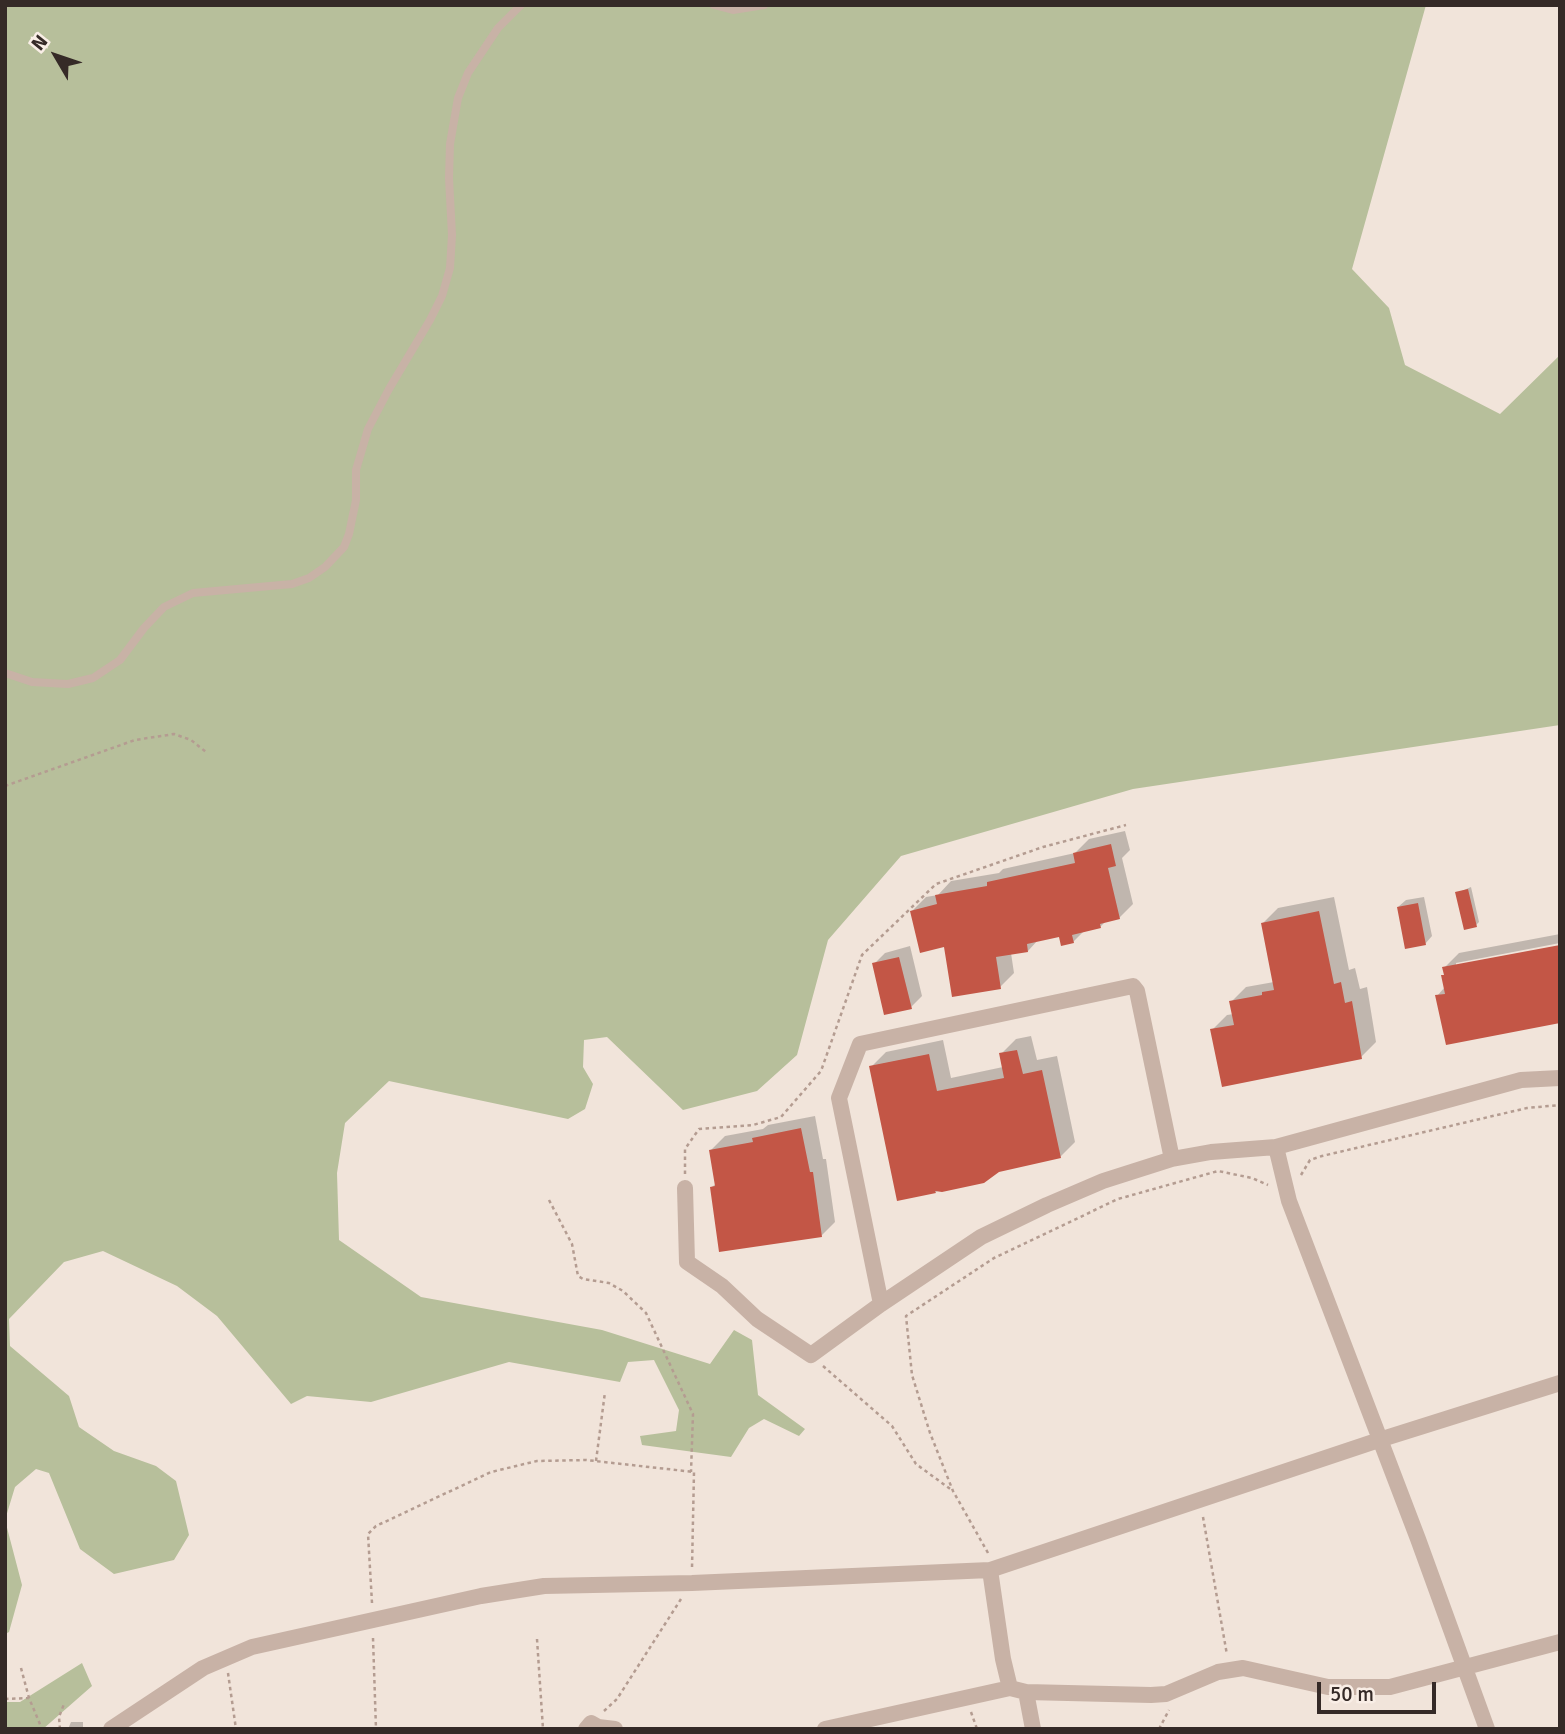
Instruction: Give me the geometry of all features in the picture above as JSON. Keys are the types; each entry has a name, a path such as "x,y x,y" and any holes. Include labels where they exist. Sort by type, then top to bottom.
{"street":[{"path":"881,1304 839,1098 860,1044 1133,986 1137,991 1172,1159"},
{"path":"685,1188 687,1262 722,1286 757,1319 811,1355 981,1237 1103,1181 1172,1159 1210,1152 1276,1147 1509,1083 1560,1077"},
{"path":"1276,1147 1289,1201 1487,1729"},
{"path":"111,1729 203,1668 252,1647 481,1596 544,1586 692,1583 990,1570 1379,1440 1560,1383"},
{"path":"990,1570 1003,1659 1033,1729"},
{"path":"825,1729 1018,1690 1158,1695 1230,1669 1243,1668 1328,1687 1390,1687 1560,1642"},
{"path":"588,1726 615,1729"}],"lane":[{"path":"5,673 32,682 68,684 93,677 120,660 164,607 193,593 292,584 309,578 325,567 344,547 356,500 356,470 368,429 430,320 442,296 450,268 450,144 458,98 468,74 498,28 521,5"},
{"path":"714,5 733,10 764,5"}],"path":[{"path":"5,786 135,740 174,734 191,740 206,752"},
{"path":"685,1188 685,1149 699,1129 753,1125 781,1117 821,1071 862,954 936,884 1043,847 1126,825"},
{"path":"1289,1201 1310,1160 1527,1108 1560,1105"},
{"path":"990,1570 990,1557 953,1491 916,1394 906,1316 994,1258 1118,1199 1218,1171 1252,1178 1282,1190 1289,1201"},
{"path":"549,1200 572,1244 578,1276 610,1283 623,1291 646,1313 693,1414 691,1472"},
{"path":"811,1355 892,1426 916,1464 953,1491"},
{"path":"596,1461 605,1392"},
{"path":"376,1729 369,1534 376,1526 467,1483 514,1465 555,1459 694,1472 692,1583 617,1699 588,1726"},
{"path":"1200,1500 1230,1669"},
{"path":"537,1639 543,1729"},
{"path":"226,1657 236,1729"},
{"path":"21,1668 29,1698 42,1729"},
{"path":"5,1699 29,1698"},
{"path":"60,1729 59,1717 64,1704"}],"green space":[{"path":"5,5 1426,5 1352,269 1389,308 1405,365 1500,414 1560,355 1560,725 1133,789 901,856 828,940 797,1055 757,1091 683,1110 607,1037 584,1040 583,1067 593,1084 585,1109 568,1119 389,1081 345,1123 337,1173 339,1240 421,1297 602,1330 710,1364 734,1330 752,1340 758,1395 805,1429 799,1436 764,1419 749,1428 731,1457 642,1445 640,1436 676,1431 679,1410 654,1360 628,1362 620,1382 509,1362 371,1402 307,1396 291,1404 217,1316 177,1286 103,1251 64,1262 9,1319 10,1346 69,1396 79,1427 114,1451 156,1466 176,1481 189,1535 174,1560 114,1574 80,1549 49,1473 36,1469 15,1487 5,1520"},
{"path":"5,1520 22,1585 9,1632 5,1634"},
{"path":"82,1663 92,1686 43,1729 5,1729 5,1702 20,1702"}],"building":[{"path":"1111,844 1116,866 1108,868 1120,919 1100,924 1101,928 1072,935 1074,943 1061,946 1059,937 1027,944 1028,952 996,957 1001,989 952,997 944,947 920,953 910,911 937,904 935,895 987,886 987,882 1075,863 1073,853"},
{"path":"1468,889 1477,927 1464,930 1455,892"},
{"path":"1418,903 1426,945 1405,949 1397,907"},
{"path":"1319,911 1334,984 1341,982 1345,1003 1352,1001 1362,1059 1222,1087 1210,1029 1234,1025 1229,1001 1274,990 1261,923"},
{"path":"1560,945 1560,1023 1446,1045 1435,995 1445,994 1442,967"},
{"path":"899,957 912,1009 884,1015 872,963"},
{"path":"1017,1050 1023,1074 1042,1070 1061,1158 999,1172 984,1183 897,1201 869,1066 929,1054 937,1091 1004,1078 999,1053"},
{"path":"801,1128 810,1172 813,1172 822,1237 719,1252 710,1187 715,1186 709,1150 753,1142 752,1138"}]}
